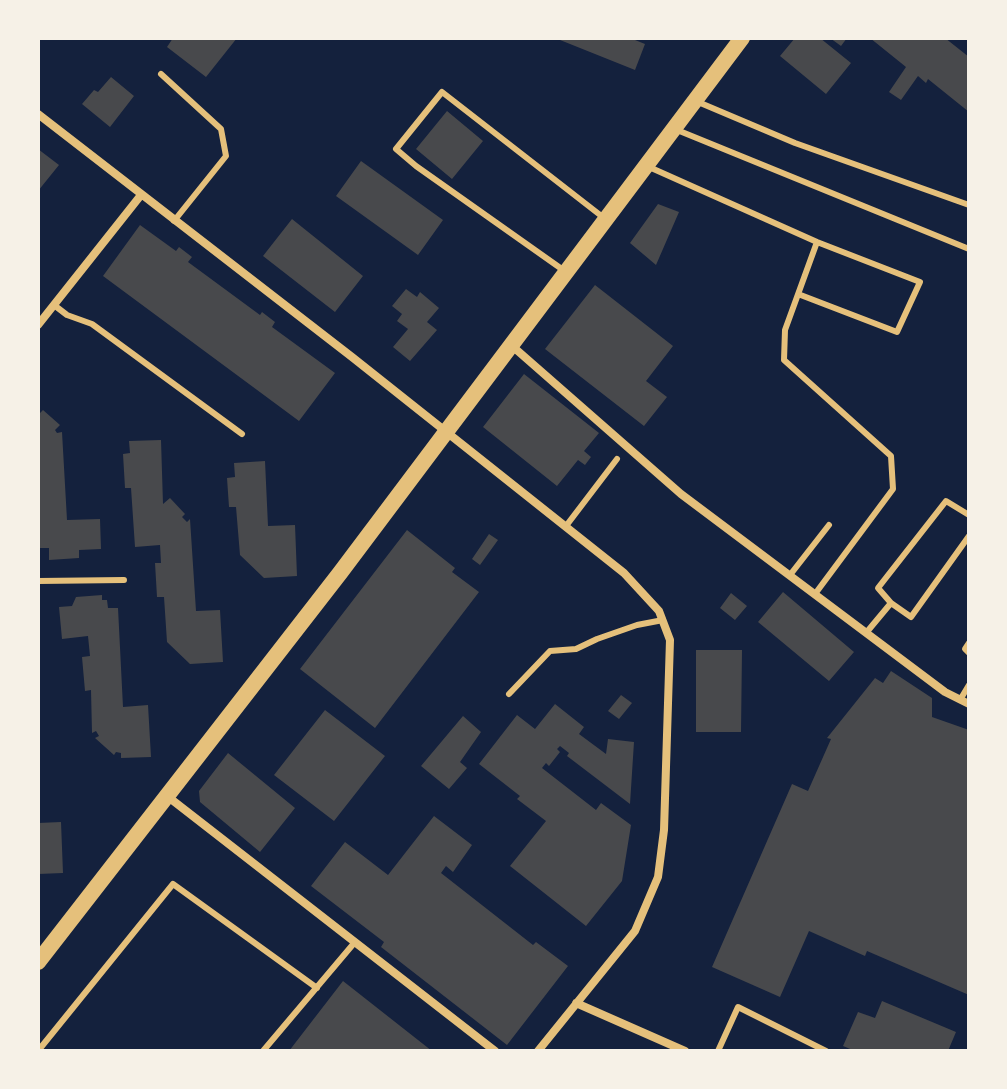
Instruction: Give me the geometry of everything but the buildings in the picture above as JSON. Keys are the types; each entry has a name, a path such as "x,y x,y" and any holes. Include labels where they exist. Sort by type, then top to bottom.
{"main road":[{"path":"38,962 446,431 742,38"}],"street":[{"path":"38,114 566,526 624,573 659,611 670,640 664,830 658,877 635,931 538,1051"},
{"path":"38,325 141,195"},
{"path":"511,345 681,494 945,692 965,702"},
{"path":"167,796 495,1051"},
{"path":"576,1003 685,1051"}],"lane":[{"path":"161,74 221,129 226,156 174,221"},
{"path":"566,272 396,149 442,92 606,219"},
{"path":"695,100 795,143 969,205"},
{"path":"674,129 969,249"},
{"path":"646,166 817,242 920,282 897,332 798,294"},
{"path":"815,594 893,489 891,456 784,360 785,330 817,242"},
{"path":"54,305 67,315 92,324 242,434"},
{"path":"566,526 617,459"},
{"path":"969,515 946,501 878,588 891,603 911,617 969,536"},
{"path":"790,575 829,525"},
{"path":"38,581 124,580"},
{"path":"866,633 891,603"},
{"path":"509,694 550,651 576,649 637,625 663,620"},
{"path":"969,643 965,649 969,653"},
{"path":"965,702 969,685"},
{"path":"40,1046 173,884 317,988"},
{"path":"263,1051 355,942"},
{"path":"718,1051 738,1007 826,1051"}]}
